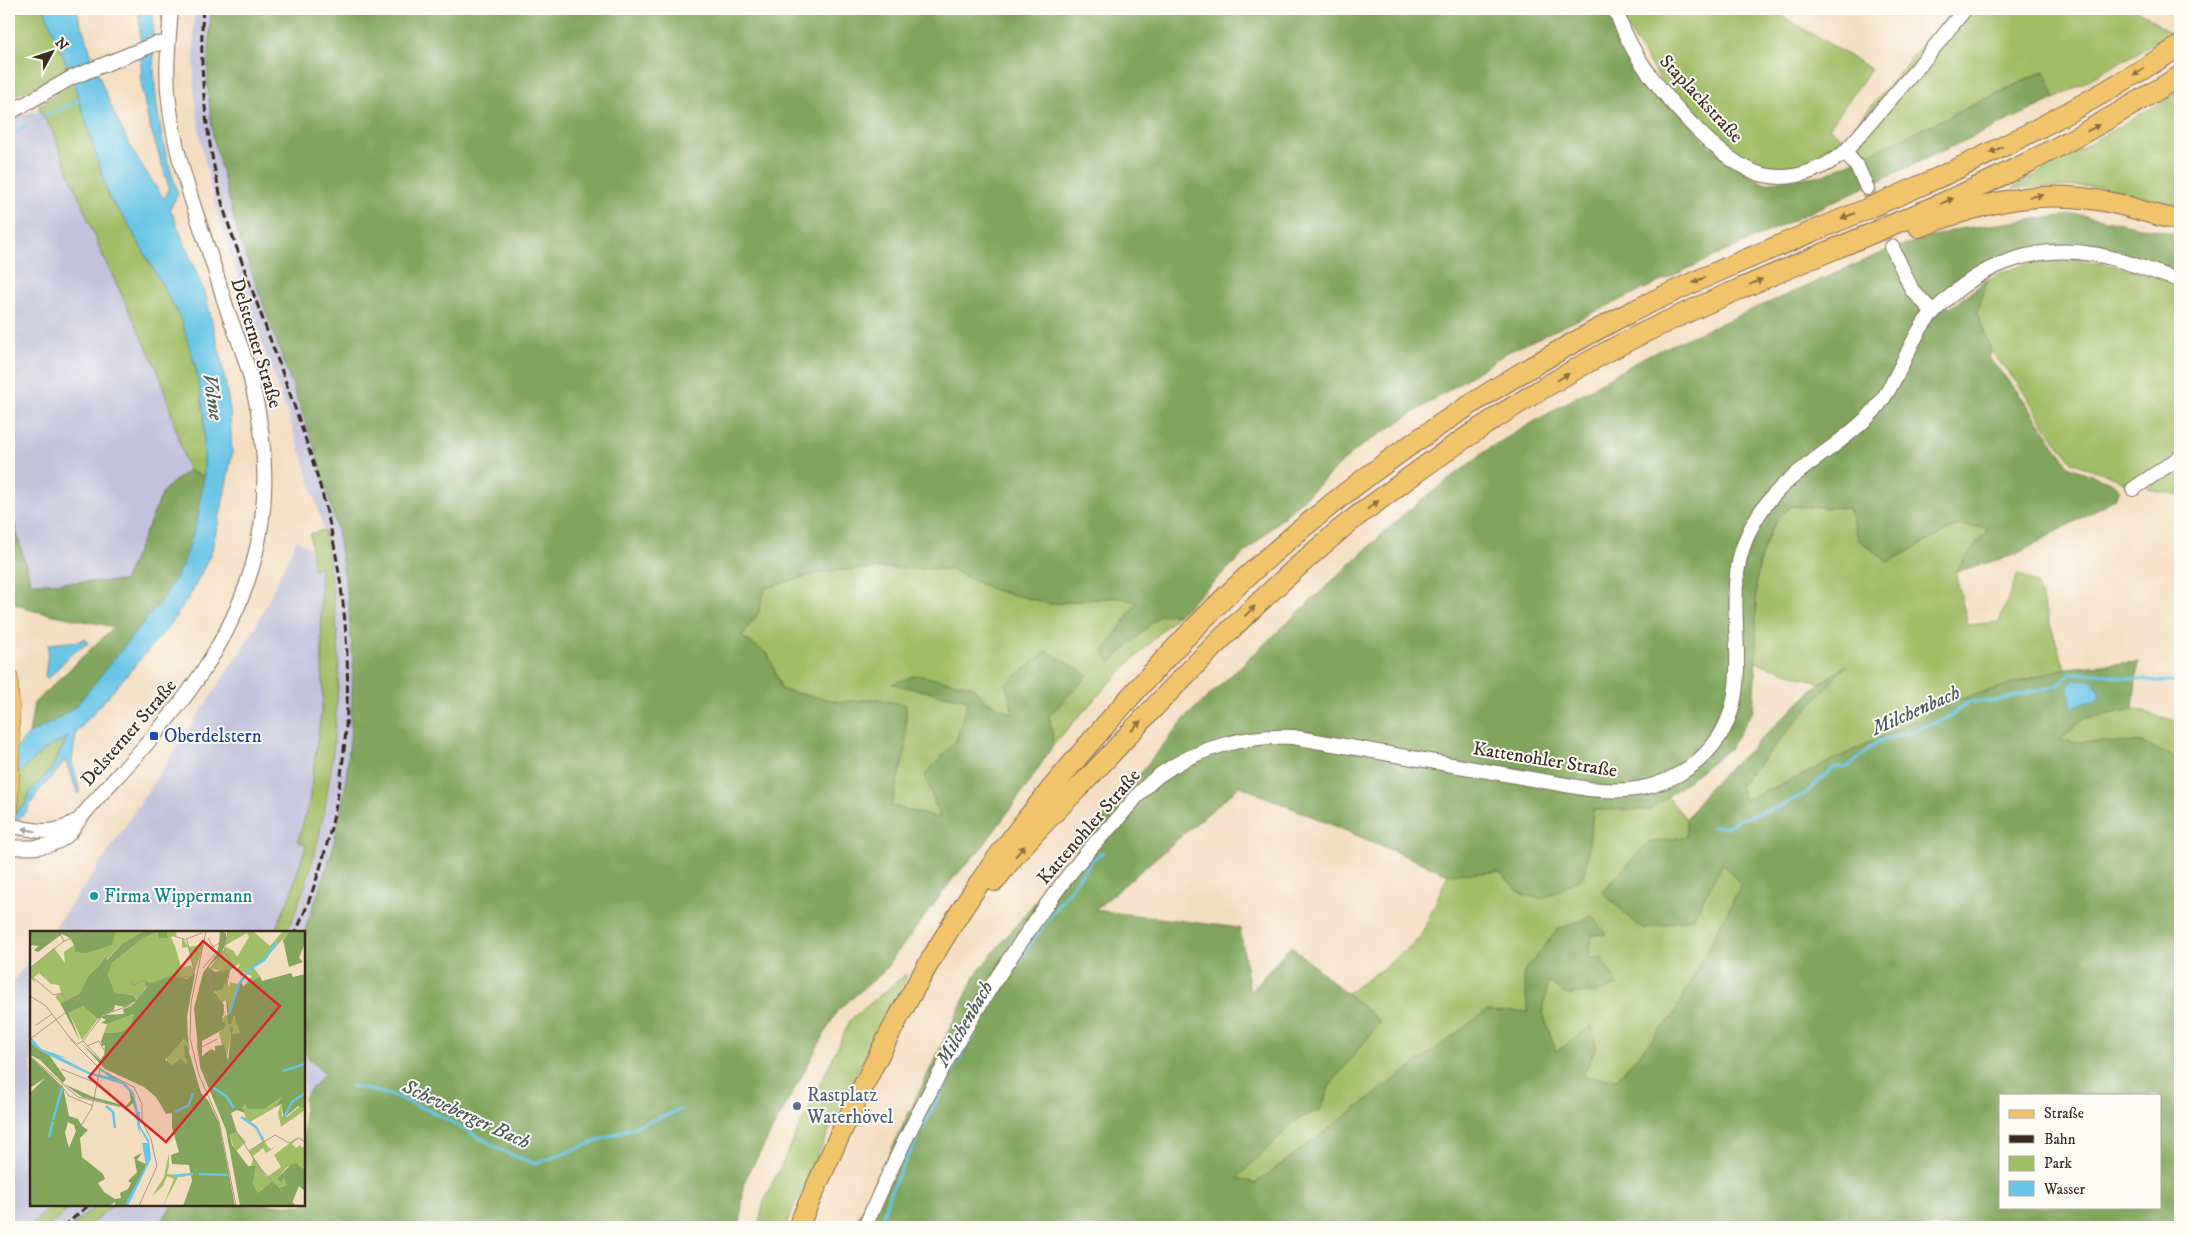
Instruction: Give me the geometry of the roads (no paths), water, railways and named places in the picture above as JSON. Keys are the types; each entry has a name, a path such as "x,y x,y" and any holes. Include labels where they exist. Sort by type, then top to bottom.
{"highway":[{"path":"798,1227 846,1120 897,1018 957,916 1000,852 1056,781 1165,658 1244,580 1328,507 1389,460 1450,418 1544,360 1621,318 1738,262 1894,197 2014,142 2068,114 2180,46"},
{"path":"808,1227 854,1126 905,1024 964,922 1000,873 1188,670 1269,592 1344,526 1443,452 1549,385 1630,340 1740,289 1972,190 2081,135 2180,76"},
{"path":"1854,241 1879,242 1968,209 2006,200 2044,195 2070,195 2114,203 2180,220"}],"main road":[{"path":"9,678 11,743 9,814"}],"street":[{"name":"Delsterner Straße","path":"9,848 33,848 60,840 73,830 81,818 168,721 210,662 231,623 250,576 263,508 264,446 253,385 191,200 177,151 161,44 171,9"},
{"name":"Staplackstraße","path":"1614,9 1632,47 1659,86 1713,144 1741,166 1765,175 1797,176 1832,162 1845,152 1920,65 1964,9"},
{"path":"9,113 71,78 137,51 161,44"},
{"path":"1845,152 1858,168 1867,188"},
{"path":"1892,246 1912,290 1933,312"},
{"name":"Kattenohler Straße","path":"865,1227 891,1167 927,1097 963,1031 1009,959 1041,911 1096,842 1154,780 1180,762 1221,746 1253,738 1273,736 1293,737 1607,791 1625,791 1653,786 1666,781 1692,766 1716,740 1732,707 1738,673 1736,597 1738,566 1744,542 1757,516 1778,488 1852,431 1881,403 1922,326 1933,312 1966,282 1981,273 2005,262 2037,253 2055,251 2093,254 2180,280"},
{"path":"2133,490 2180,457"},
{"name":"Delsterner Straße","path":"9,825 36,831 58,831 81,818"}],"water":[{"name":"Volme","path":"44,9 76,9 97,72 123,132 133,151 165,199 169,187 148,120 142,90 139,9 153,9 153,61 158,116 166,156 178,194 170,208 206,297 221,358 230,410 232,454 211,553 192,592 171,624 76,733 72,762 80,792 78,794 65,760 37,793 26,812 9,827 9,817 25,805 29,794 52,768 68,737 43,751 9,782 9,756 29,734 56,720 76,706 164,597 184,562 198,518 204,477 204,413 196,369 181,319 127,222 109,198 74,83"},
{"path":"85,638 88,643 70,655 48,679 45,676 49,644 79,641"},
{"path":"2074,679 2091,680 2100,691 2101,698 2072,708 2068,687"}],"waterway":[{"path":"42,117 82,99"},
{"path":"9,136 27,125"},
{"name":"Milchenbach","path":"1711,827 1727,827 1737,820 1779,807 1806,793 1833,768 1848,767 1877,742 1908,733 1949,717 1970,701 1992,702 2059,685 2071,673 2098,673 2124,678 2180,683"},
{"name":"Milchenbach","path":"881,1227 883,1215 896,1179 984,1017 1042,926 1092,860 1103,852"},
{"name":"Scheveberger Bach","path":"351,1086 395,1096 435,1113 509,1154 533,1163 546,1160 680,1110"}],"tunnel":[{"path":"1867,188 1892,247"}],"railway":[{"path":"203,9 204,99 210,144 221,198 232,235 311,456 327,515 339,574 346,635 347,696 343,756 334,816 318,875 296,931"},
{"path":"63,1227 88,1206"}],"place":[{"name":"Oberdelstern","path":"154,736"},
{"name":"Firma Wippermann","path":"94,896"},
{"name":"Rastplatz Waterhövel","path":"797,1106"}]}
